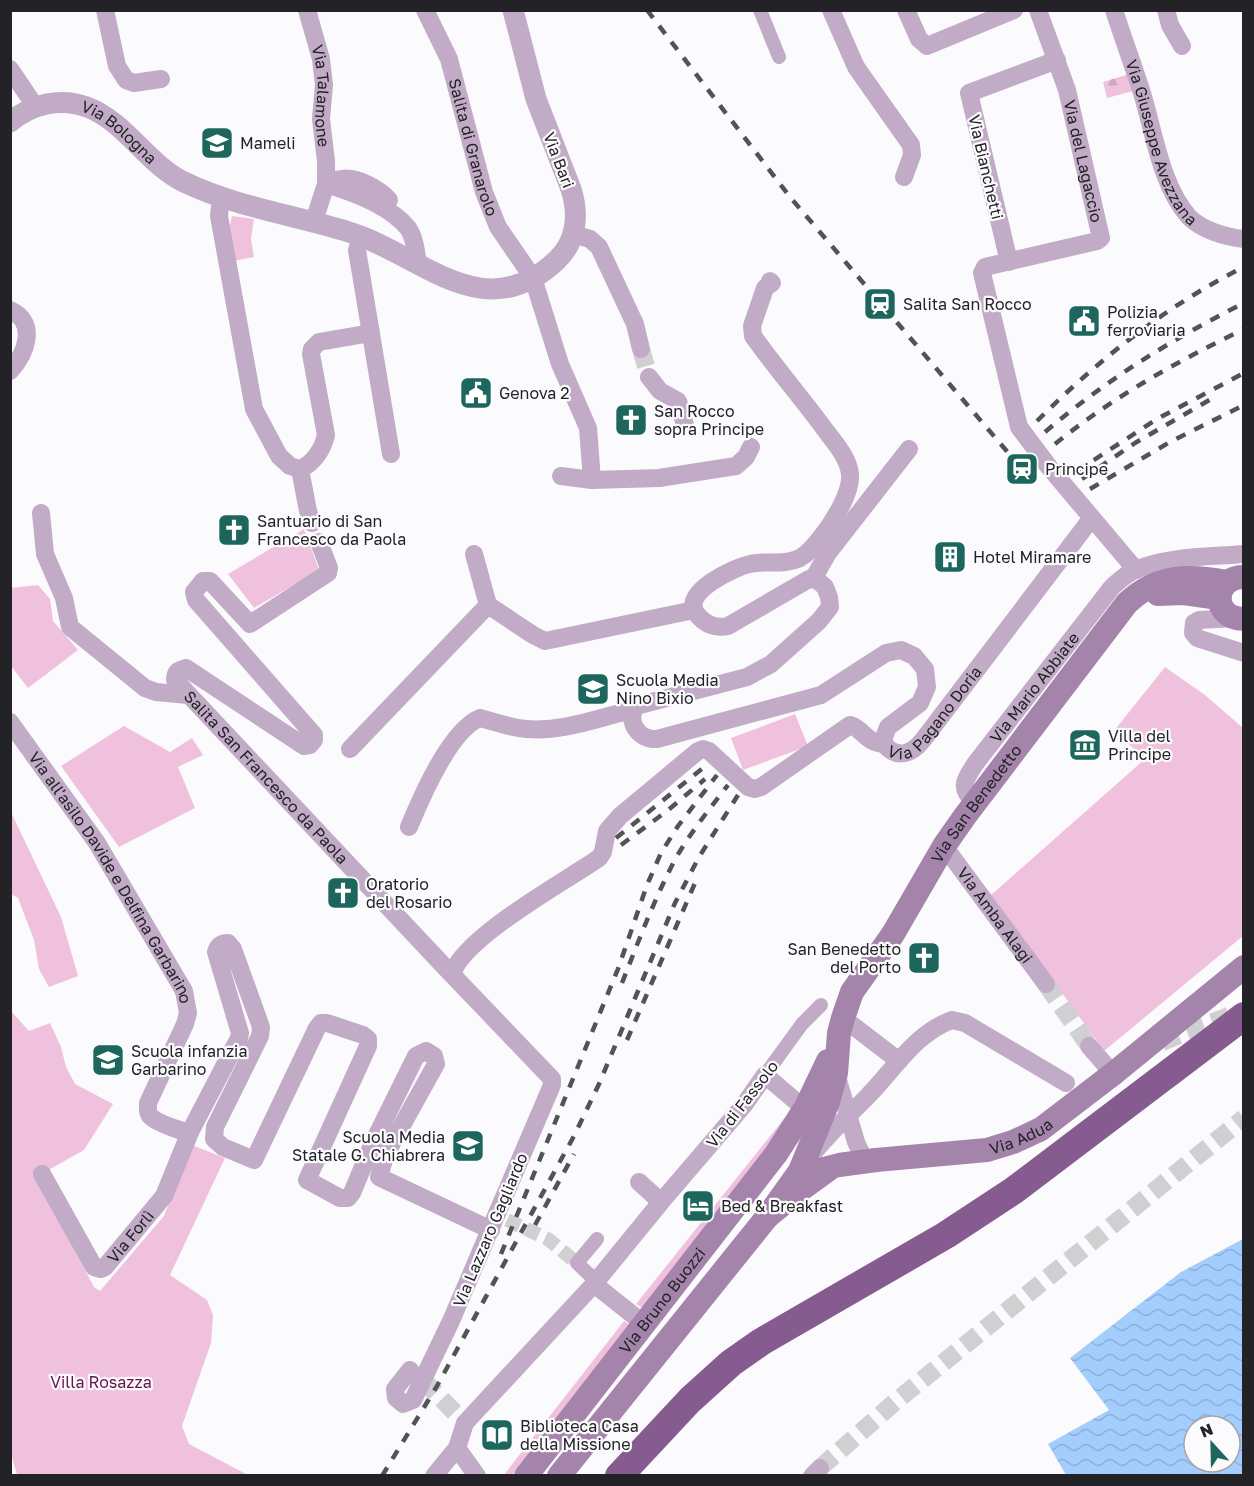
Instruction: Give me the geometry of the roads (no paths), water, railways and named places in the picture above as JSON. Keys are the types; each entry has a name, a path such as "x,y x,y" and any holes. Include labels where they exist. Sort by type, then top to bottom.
{"highway":[{"path":"619,1476 690,1400 731,1363 761,1342 946,1235 1013,1191 1244,1016"},
{"path":"643,1476 715,1399 744,1374 769,1356 958,1248 1029,1201 1244,1038"}],"main road":[{"name":"Via San Benedetto","path":"801,1116 841,1025 852,992 893,934 944,846 1127,603 1150,585 1167,580 1200,577 1230,586"},
{"path":"1230,586 1223,609 1242,619"},
{"name":"Via Adua","path":"749,1188 798,1173 865,1161 987,1150 1013,1142 1041,1129 1244,968"},
{"name":"Via San Benedetto","path":"767,1217 798,1173 828,1102 836,1073 841,1025"},
{"name":"Via Bruno Buozzi","path":"526,1476 749,1188 801,1116"},
{"name":"Via Bruno Buozzi","path":"559,1476 767,1217 829,1169"}],"street":[{"path":"105,10 117,66 126,80 134,83 161,79"},
{"name":"Via Talamone","path":"307,10 324,85 321,118 326,184 314,221"},
{"name":"Salita di Granarolo","path":"425,10 449,59 484,192 498,227 525,281"},
{"name":"Via Bari","path":"513,10 536,99 576,204 576,219 568,247 559,258 525,281"},
{"path":"760,10 779,57"},
{"path":"831,10 856,67 911,145 912,154 904,177"},
{"path":"906,10 919,39 927,46 1014,10"},
{"name":"Via del Lagaccio","path":"1038,10 1057,60 1077,130 1101,238 1097,241 986,267 982,273 1019,427 1094,523"},
{"name":"Via Giuseppe Avezzana","path":"1114,10 1160,156 1179,202 1198,224 1217,233 1244,239"},
{"path":"1166,10 1170,25 1182,46"},
{"name":"Via Bianchetti","path":"1009,262 969,93 1057,60"},
{"path":"10,69 35,106"},
{"name":"Via Bologna","path":"10,122 35,106 69,103 86,107 105,116 175,177 221,197 314,221 361,236 392,250 438,276 467,287 494,288 525,281"},
{"path":"326,184 375,204 396,218 412,236 418,264"},
{"path":"221,197 219,216 254,409 279,456 290,466 300,469 307,466 315,457 326,435 312,349 319,342 370,333"},
{"path":"573,234 590,239 599,247 635,324 641,349"},
{"path":"361,236 357,250 391,454"},
{"path":"525,281 588,428 592,480"},
{"path":"409,827 424,790 460,732 480,718 523,729 560,729 624,712 632,712 642,703 747,676 771,664 828,610 830,601 822,584 813,579 806,579 728,627 710,625 694,610 694,602 700,590 731,572 754,563 788,562 810,552 841,505 850,476 845,458 793,386 753,336 752,326 765,288 772,283 770,281"},
{"path":"10,310 21,317 28,332 18,363 10,371"},
{"path":"650,377 660,391 678,401 685,424"},
{"path":"561,476 592,480 686,476 736,466 746,457 751,447"},
{"path":"813,579 828,553 909,449"},
{"path":"300,469 312,523"},
{"path":"41,513 45,554 64,598 70,627 145,688 156,692 188,695"},
{"path":"1094,523 1130,570 1174,560 1244,554"},
{"name":"Via Pagano Doria","path":"632,712 639,734 647,739 657,740 820,695 886,653 901,650 914,656 925,669 927,687 920,703 888,727 884,744 900,755 911,751 918,747 1094,523"},
{"name":"Salita San Francesco da Paola","path":"319,542 329,568 328,573 250,624 210,582 203,581 194,592 196,600 314,735 314,740 310,745 304,746 186,668 179,669 175,680 552,1079"},
{"path":"474,554 488,605 545,641 694,610"},
{"name":"Via Mario Abbiate","path":"975,802 964,789 965,782 975,764 1112,587 1130,570"},
{"path":"350,749 488,605"},
{"path":"1242,619 1199,620 1193,625 1193,633 1197,638 1244,653"},
{"name":"Via all'asilo Davide e Delfina Garbarino","path":"10,722 97,843 184,992 188,1012 185,1024 147,1109 151,1117 184,1132 190,1132"},
{"path":"452,974 454,966 480,938 599,858 603,852 608,831 620,816 698,751 703,749 709,751 748,787 755,789 850,725 856,727 872,742 884,744"},
{"name":"Via Amba Alagi","path":"944,846 1046,984"},
{"path":"190,1132 240,1033 216,952 222,943 228,944 233,949 261,1027 260,1036 215,1127 214,1138 223,1146 254,1160 321,1023 363,1035 368,1039 368,1046 307,1180 340,1198 348,1198 416,1056 426,1051 434,1056 436,1064 385,1156 379,1177 499,1222"},
{"name":"Via di Fassolo","path":"457,1448 465,1423 595,1282 744,1105 802,1024 821,1005"},
{"path":"798,1173 822,1141 928,1032 952,1020 965,1023 1066,1083"},
{"path":"841,1025 899,1061"},
{"path":"1089,1046 1113,1074"},
{"path":"836,1073 856,1142 865,1161"},
{"path":"765,1075 800,1104 801,1116"},
{"name":"Via Lazzaro Gagliardo","path":"416,1375 499,1222 552,1085 552,1079"},
{"name":"Via Forlì","path":"42,1174 94,1267 101,1269 164,1196 190,1132"},
{"path":"639,1182 661,1202"},
{"path":"597,1239 577,1263 595,1282 643,1323"},
{"path":"434,1476 457,1448 477,1476"}],"water":[{"path":"1243,1239 1243,1475 1066,1475 1048,1444 1109,1410 1070,1358 1181,1272"}],"tunnel":[{"path":"641,349 649,377"},
{"path":"1046,984 1089,1046"},
{"path":"1162,1042 1234,1014"},
{"path":"820,1468 895,1402 1244,1118"},
{"path":"507,1220 548,1239 577,1263"},
{"path":"423,1380 465,1423"}],"railway":[{"path":"647,10 790,197 1022,469"},
{"path":"1037,421 1084,377 1134,336 1215,282 1244,267"},
{"path":"1045,432 1092,395 1140,362 1244,303"},
{"path":"1055,444 1099,411 1146,381 1244,329"},
{"path":"1077,471 1157,419 1244,373"},
{"path":"1082,479 1135,443 1218,395"},
{"path":"1090,489 1170,442 1244,405"},
{"path":"616,838 708,764"},
{"path":"501,1254 618,969 647,885 661,853 678,826 717,775"},
{"path":"621,845 705,779"},
{"path":"622,983 654,903 677,856 728,785"},
{"path":"382,1476 437,1386 574,1136 599,1084 675,903 699,857 738,795"},
{"path":"627,1040 695,883"},
{"path":"535,1225 574,1154"}],"place":[{"name":"Mameli","path":"217,143"},
{"name":"Salita San Rocco","path":"880,304"},
{"name":"Polizia ferroviaria","path":"1084,321"},
{"name":"Genova 2","path":"476,393"},
{"name":"San Rocco sopra Principe","path":"631,420"},
{"name":"Principe","path":"1022,469"},
{"name":"Santuario di San Francesco da Paola","path":"234,530"},
{"name":"Hotel Miramare","path":"950,557"},
{"name":"Scuola Media Nino Bixio","path":"593,689"},
{"name":"Villa del Principe","path":"1085,745"},
{"name":"Oratorio del Rosario","path":"343,893"},
{"name":"San Benedetto del Porto","path":"924,958"},
{"name":"Scuola infanzia Garbarino","path":"108,1060"},
{"name":"Scuola Media Statale G. Chiabrera","path":"468,1146"},
{"name":"Bed & Breakfast","path":"698,1206"},
{"name":"Biblioteca Casa della Missione","path":"497,1435"}],"park label":[{"name":"Villa Rosazza","path":"101,1382"}]}
